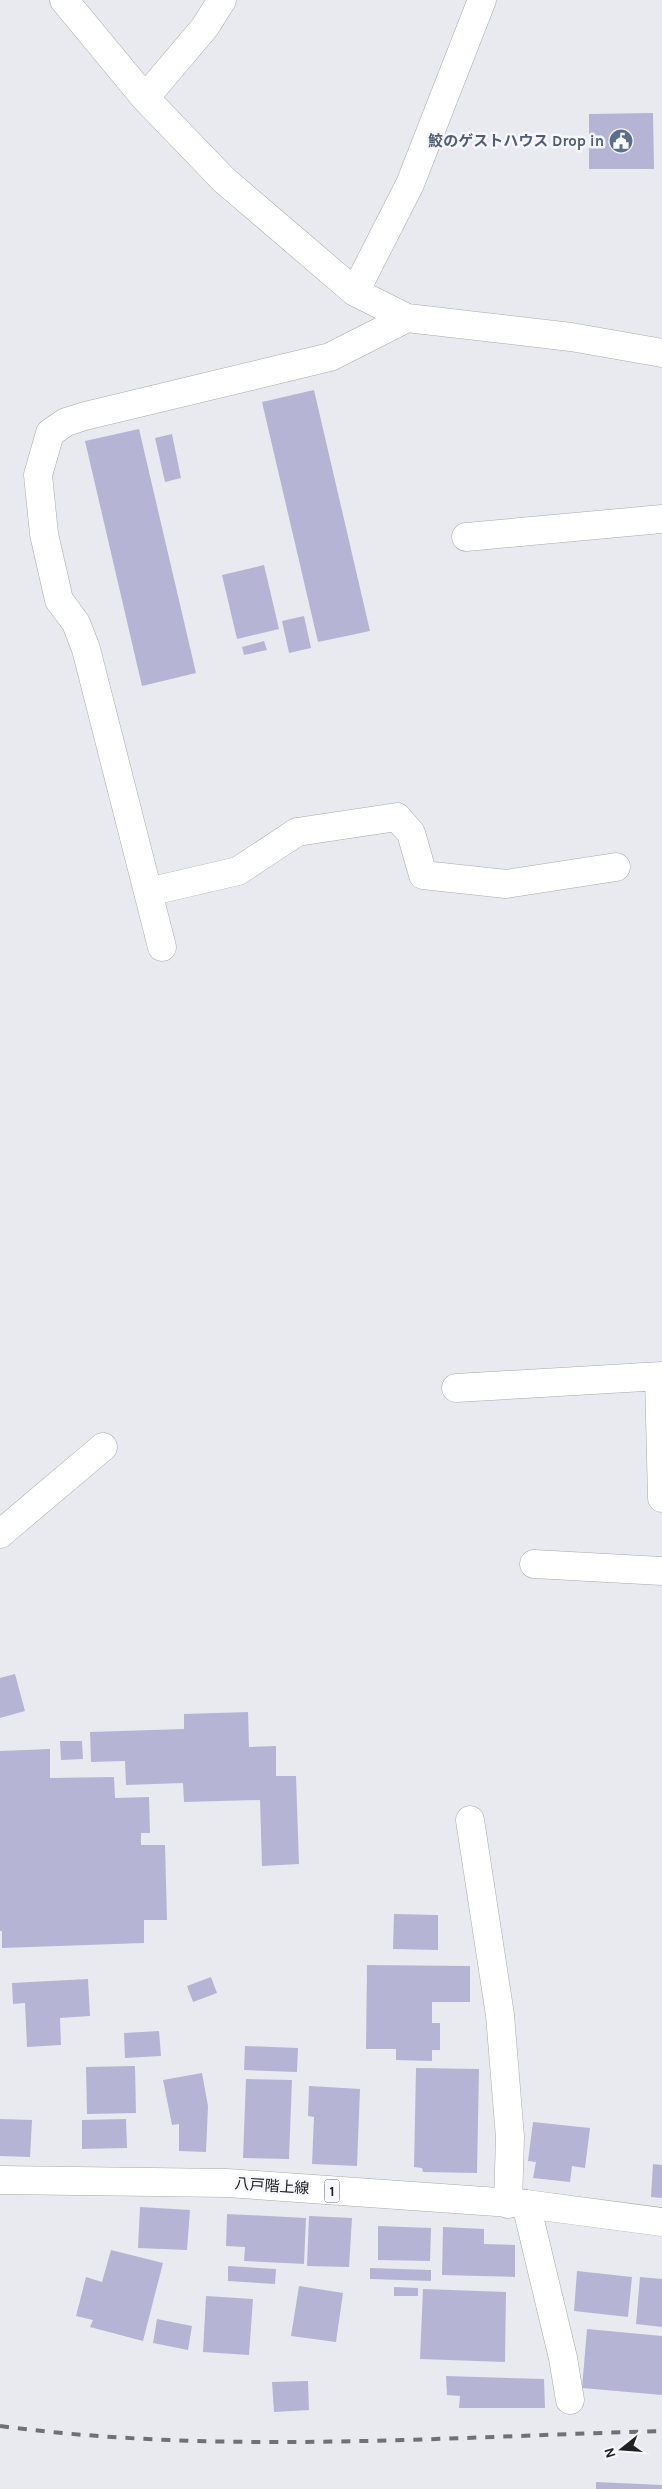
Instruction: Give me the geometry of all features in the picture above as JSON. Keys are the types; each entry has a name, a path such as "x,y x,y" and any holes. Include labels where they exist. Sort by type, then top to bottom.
{"street":[{"path":"64,0 145,98 224,180 355,292 408,318 571,337 662,354"},
{"path":"145,98 205,27 222,0"},
{"path":"355,292 410,184 482,0"},
{"path":"162,947 86,649 76,623 59,600 44,534 38,475 50,433 66,422 85,416 330,357 408,318"},
{"path":"466,537 662,519"},
{"path":"148,892 238,871 297,832 397,817 411,833 423,875 506,884 616,867"},
{"path":"456,1388 660,1377 662,1498"},
{"path":"0,1534 103,1448"},
{"path":"534,1564 662,1570"},
{"path":"470,1820 500,2015 517,2204 563,2358 570,2400"},
{"name":"八戸階上線","path":"0,2180 227,2183 517,2204 662,2222"}],"building":[{"name":"鮫のゲストハウス Drop in","path":"653,113 654,169 589,169 589,114"},
{"path":"314,390 370,631 318,642 262,402"},
{"path":"139,429 196,673 142,686 85,441"},
{"path":"172,434 181,478 165,482 155,438"},
{"path":"264,565 279,629 237,639 222,575"},
{"path":"304,616 311,648 289,653 282,621"},
{"path":"264,641 267,650 244,655 242,647"},
{"path":"15,1674 25,1711 0,1718 0,1678"},
{"path":"248,1712 249,1747 276,1746 276,1776 296,1776 299,1864 262,1866 260,1800 184,1802 183,1783 126,1785 125,1761 91,1762 90,1732 184,1729 184,1714"},
{"path":"60,1741 82,1741 83,1759 61,1760"},
{"path":"50,1749 50,1778 114,1777 115,1798 149,1797 150,1833 141,1833 141,1845 165,1845 167,1920 144,1920 144,1943 2,1948 2,1931 0,1931 0,1751"},
{"path":"394,1914 438,1915 438,1950 393,1949"},
{"path":"367,1965 470,1966 470,2002 432,2002 432,2023 440,2023 440,2050 432,2050 432,2061 396,2060 396,2049 366,2049"},
{"path":"211,1977 217,1993 193,2002 187,1986"},
{"path":"88,1979 90,2016 60,2018 61,2045 27,2047 25,2003 13,2004 12,1983"},
{"path":"159,2031 161,2056 125,2058 124,2033"},
{"path":"245,2046 298,2048 297,2072 244,2070"},
{"path":"135,2066 136,2113 87,2114 86,2067"},
{"path":"416,2068 479,2069 477,2173 423,2172 422,2168 414,2167"},
{"path":"202,2073 208,2106 206,2152 179,2151 179,2124 172,2125 163,2080"},
{"path":"246,2079 292,2080 289,2159 243,2158"},
{"path":"309,2086 360,2089 357,2166 312,2164 314,2117 308,2116"},
{"path":"0,2119 32,2120 30,2157 0,2156"},
{"path":"126,2119 127,2148 82,2149 82,2120"},
{"path":"533,2122 590,2128 585,2168 572,2166 570,2182 533,2178 536,2162 528,2161"},
{"path":"653,2164 662,2165 662,2198 651,2197"},
{"path":"140,2207 190,2210 187,2250 138,2248"},
{"path":"227,2214 306,2218 304,2264 244,2261 245,2247 226,2246"},
{"path":"309,2216 352,2218 349,2267 307,2266"},
{"path":"378,2226 431,2228 430,2261 378,2260"},
{"path":"443,2227 484,2229 484,2244 515,2245 515,2277 442,2275"},
{"path":"111,2250 163,2263 143,2341 90,2327 93,2320 76,2316 86,2277 102,2282"},
{"path":"228,2266 276,2269 275,2284 228,2281"},
{"path":"370,2268 431,2270 431,2281 370,2279"},
{"path":"577,2271 632,2277 628,2317 574,2311"},
{"path":"640,2277 662,2279 662,2327 636,2324"},
{"path":"299,2286 343,2293 336,2342 291,2336"},
{"path":"394,2287 418,2288 418,2296 394,2296"},
{"path":"423,2289 506,2292 505,2362 420,2359"},
{"path":"206,2296 253,2299 249,2355 203,2352"},
{"path":"157,2319 192,2326 188,2350 153,2343"},
{"path":"587,2329 662,2336 662,2395 582,2388"},
{"path":"446,2376 544,2379 545,2408 459,2408 460,2396 447,2395"},
{"path":"308,2381 309,2410 274,2412 272,2382"},
{"path":"596,2482 662,2485 662,2489 596,2489"}],"railway":[{"path":"0,2426 82,2435 248,2442 414,2440 662,2431"}],"place":[{"name":"鮫のゲストハウス Drop in","path":"621,141"}]}
